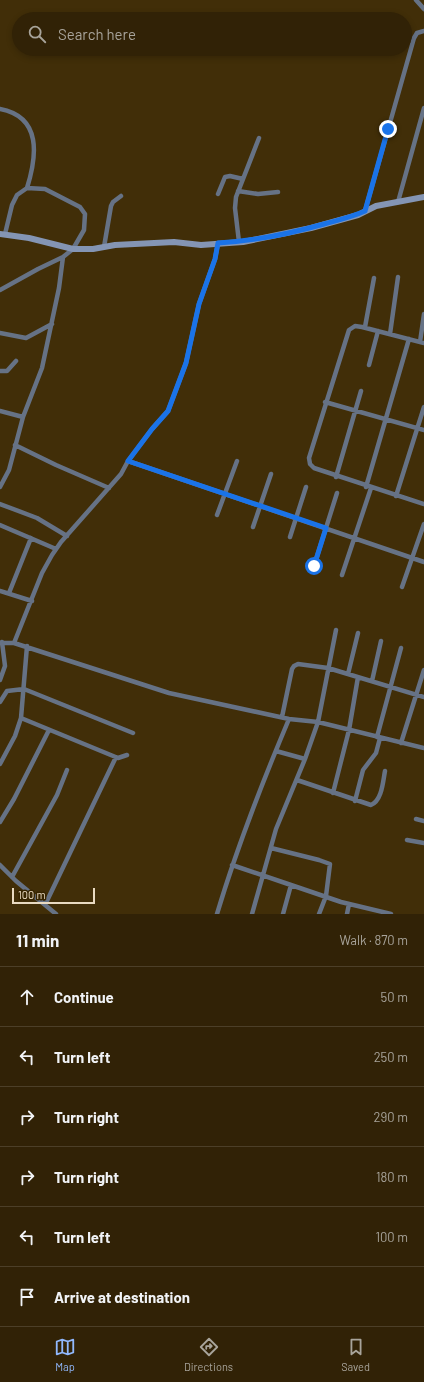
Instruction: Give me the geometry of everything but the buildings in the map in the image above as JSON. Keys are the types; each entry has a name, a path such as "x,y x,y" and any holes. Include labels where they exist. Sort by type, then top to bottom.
{"street":[{"path":"416,0 424,10"},
{"path":"412,45 417,33 424,30"},
{"path":"365,211 409,56"},
{"path":"398,202 424,108"},
{"path":"0,109 14,113 22,119 31,130 35,152 27,188"},
{"path":"239,242 236,208 238,191 259,138"},
{"path":"218,194 225,177 230,176 243,179"},
{"path":"0,290 38,268 63,257 73,248 84,230 84,211 45,189 27,188 17,195 12,205 3,234 73,248 174,242 201,245 239,242 311,228 365,211 376,206 424,197"},
{"path":"238,191 258,194 278,192"},
{"path":"104,247 111,206 113,202 121,196"},
{"path":"14,643 42,573 56,549 121,474 128,461 152,429 168,411 186,363 199,304 215,259 218,243"},
{"path":"0,487 9,470 23,417 42,368 52,324 62,271 63,257"},
{"path":"390,334 398,277"},
{"path":"364,328 374,278"},
{"path":"424,314 422,343 355,326 349,330 325,402 309,458 310,464 314,468 368,487 424,504"},
{"path":"0,333 20,339 26,338 52,324"},
{"path":"369,365 378,331"},
{"path":"342,575 356,538 385,418 410,339"},
{"path":"0,371 7,371 16,361"},
{"path":"336,476 361,390"},
{"path":"325,402 424,430"},
{"path":"396,496 424,407"},
{"path":"0,411 23,417"},
{"path":"15,445 109,488"},
{"path":"128,461 424,562"},
{"path":"217,515 237,461"},
{"path":"253,527 271,474"},
{"path":"290,537 306,487"},
{"path":"314,566 337,493"},
{"path":"0,504 37,518 67,536"},
{"path":"402,587 424,524"},
{"path":"0,527 56,549"},
{"path":"10,593 31,538"},
{"path":"0,591 32,601"},
{"path":"252,914 276,829 305,760 318,722 336,630"},
{"path":"348,674 358,633"},
{"path":"372,681 381,641"},
{"path":"0,680 6,666 1,642 14,643 169,693 282,717 318,722 424,748"},
{"path":"0,764 15,736 21,718 27,646"},
{"path":"355,801 363,770 376,754 401,648"},
{"path":"282,717 294,666 305,664 328,668 424,697"},
{"path":"401,743 424,670"},
{"path":"333,793 349,730 358,677"},
{"path":"0,702 8,691 24,689 133,732"},
{"path":"21,718 116,758 121,758 127,755"},
{"path":"217,914 232,865 289,718"},
{"path":"0,822 49,730"},
{"path":"276,750 305,760"},
{"path":"45,905 116,758"},
{"path":"12,877 57,795 67,770"},
{"path":"297,780 355,801 372,805 376,803 385,771"},
{"path":"416,819 424,821"},
{"path":"407,840 424,843"},
{"path":"271,848 330,864 326,896 320,914"},
{"path":"0,865 56,914"},
{"path":"232,865 379,913 391,914"},
{"path":"283,914 291,885"},
{"path":"347,914 350,904"}],"route":[{"path":"314,566 326,528 128,461 152,429 168,411 186,363 193,326 215,259 218,243 243,242 289,233 334,222 358,215 365,211 375,180 388,129"}]}
